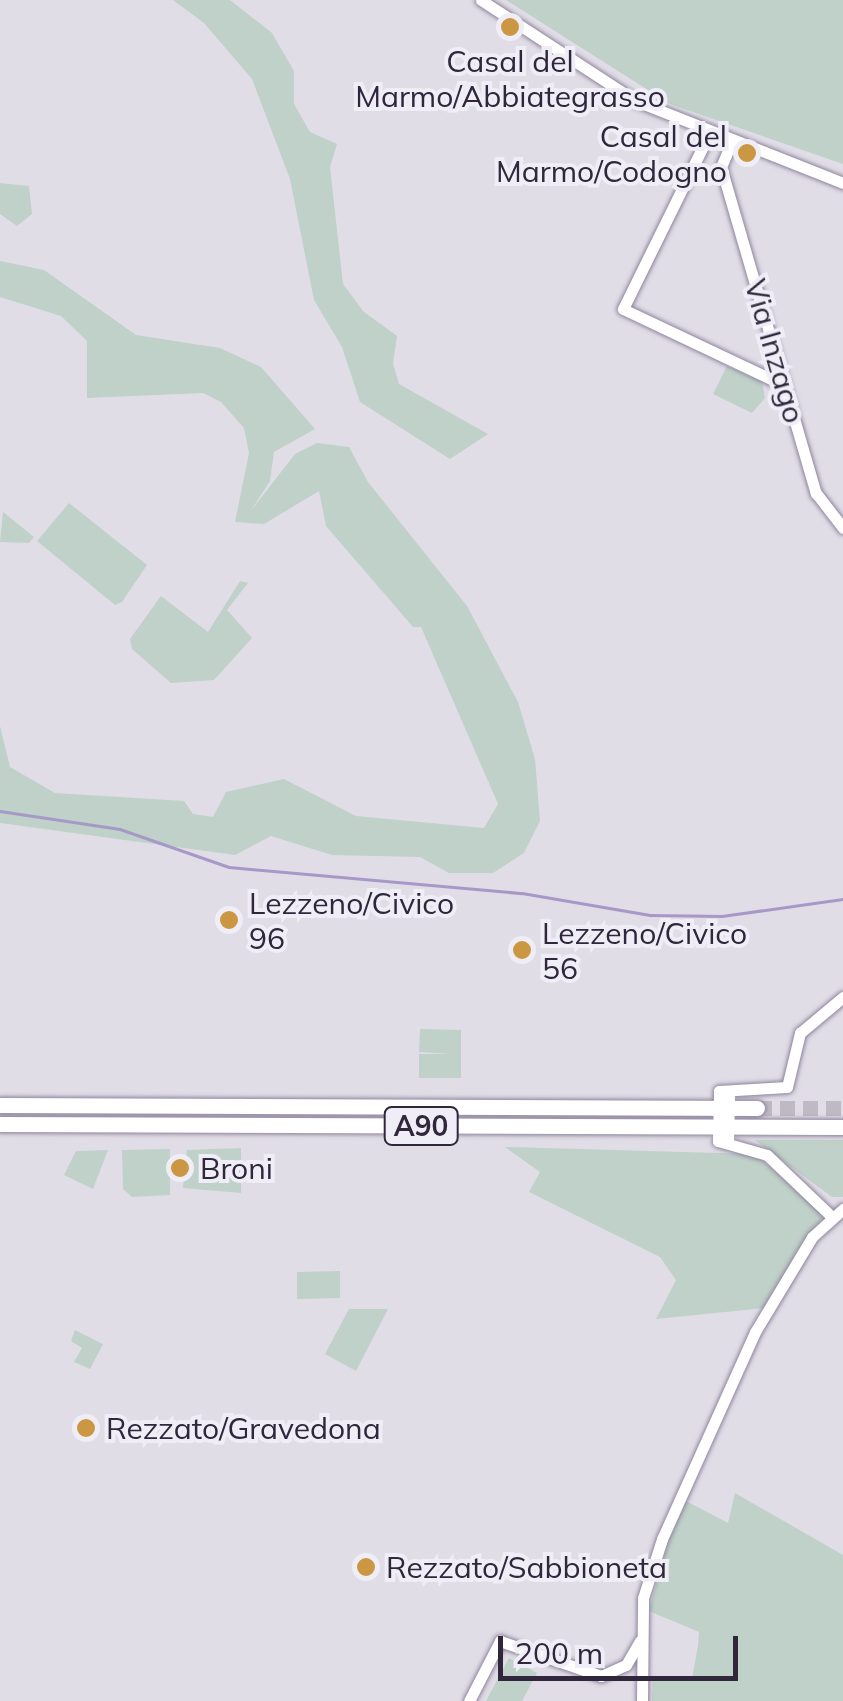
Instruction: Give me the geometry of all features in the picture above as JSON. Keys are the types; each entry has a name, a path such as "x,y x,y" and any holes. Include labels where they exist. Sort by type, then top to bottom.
{"highway":[{"name":"A90","path":"0,1105 757,1108"},
{"name":"A90","path":"0,1124 843,1127"}],"street":[{"path":"482,0 617,91 843,183"},
{"path":"710,132 623,309 784,385"},
{"name":"Via Inzago","path":"732,141 721,167 816,493 843,528"},
{"path":"831,1216 766,1155 723,1143 724,1094 788,1088 790,1065 802,1030 843,997"},
{"path":"642,1701 642,1627 647,1578 710,1428 758,1327 831,1216 843,1209"},
{"path":"469,1701 500,1640 602,1676 618,1672 636,1654 642,1627"}],"green space":[{"path":"173,0 230,0 272,33 294,71 294,104 310,132 337,144 330,167 343,284 364,312 397,336 393,364 399,384 488,434 450,459 360,402 342,347 314,300 290,179 252,79 204,23"},
{"path":"506,0 843,0 843,164 670,104"},
{"path":"0,183 29,186 32,214 17,226 0,214"},
{"path":"0,261 44,270 136,335 220,348 261,367 315,429 274,452 270,481 250,512 295,454 317,443 349,447 368,482 467,606 518,702 535,759 540,821 524,853 493,873 449,873 420,857 332,855 271,836 235,855 0,823 0,726 10,767 55,793 184,801 193,814 213,817 226,792 284,779 356,816 484,828 498,804 421,627 413,627 326,526 319,491 264,524 235,522 249,453 244,428 221,402 203,393 87,398 87,341 61,316 0,297"},
{"path":"727,366 762,382 765,398 752,413 713,394"},
{"path":"69,503 147,565 122,602 115,605 37,541"},
{"path":"3,512 34,537 29,543 0,542"},
{"path":"240,581 248,583 227,610 252,638 214,680 171,683 132,649 130,639 161,596 208,632"},
{"path":"420,1029 461,1030 461,1078 419,1078 419,1054 452,1054 419,1052"},
{"path":"755,1140 843,1140 843,1197 832,1197"},
{"path":"505,1147 754,1154 825,1213 765,1308 656,1319 676,1280 660,1257 529,1192 540,1172"},
{"path":"241,1148 241,1193 183,1188 187,1150"},
{"path":"170,1149 170,1195 132,1197 123,1189 122,1150"},
{"path":"108,1150 93,1189 64,1175 76,1151"},
{"path":"340,1271 340,1298 297,1299 297,1272"},
{"path":"349,1309 388,1309 356,1371 325,1354"},
{"path":"75,1330 103,1344 90,1369 74,1362 82,1348 71,1341"},
{"path":"735,1493 843,1555 843,1701 652,1701 653,1678 692,1679 698,1645 699,1632 649,1611 668,1543 686,1501 728,1523"},
{"path":"509,1658 537,1673 522,1701 486,1701"}],"waterway":[{"path":"0,811 120,829 229,867 522,893 651,915 722,916 843,899"}],"tunnel":[{"path":"757,1108 843,1108"}],"place":[{"name":"Casal del Marmo/Abbiategrasso","path":"510,27"},
{"name":"Casal del Marmo/Codogno","path":"747,153"},
{"name":"Lezzeno/Civico 96","path":"229,920"},
{"name":"Lezzeno/Civico 56","path":"522,950"},
{"name":"Broni","path":"180,1168"},
{"name":"Rezzato/Gravedona","path":"86,1428"},
{"name":"Rezzato/Sabbioneta","path":"366,1567"}]}
